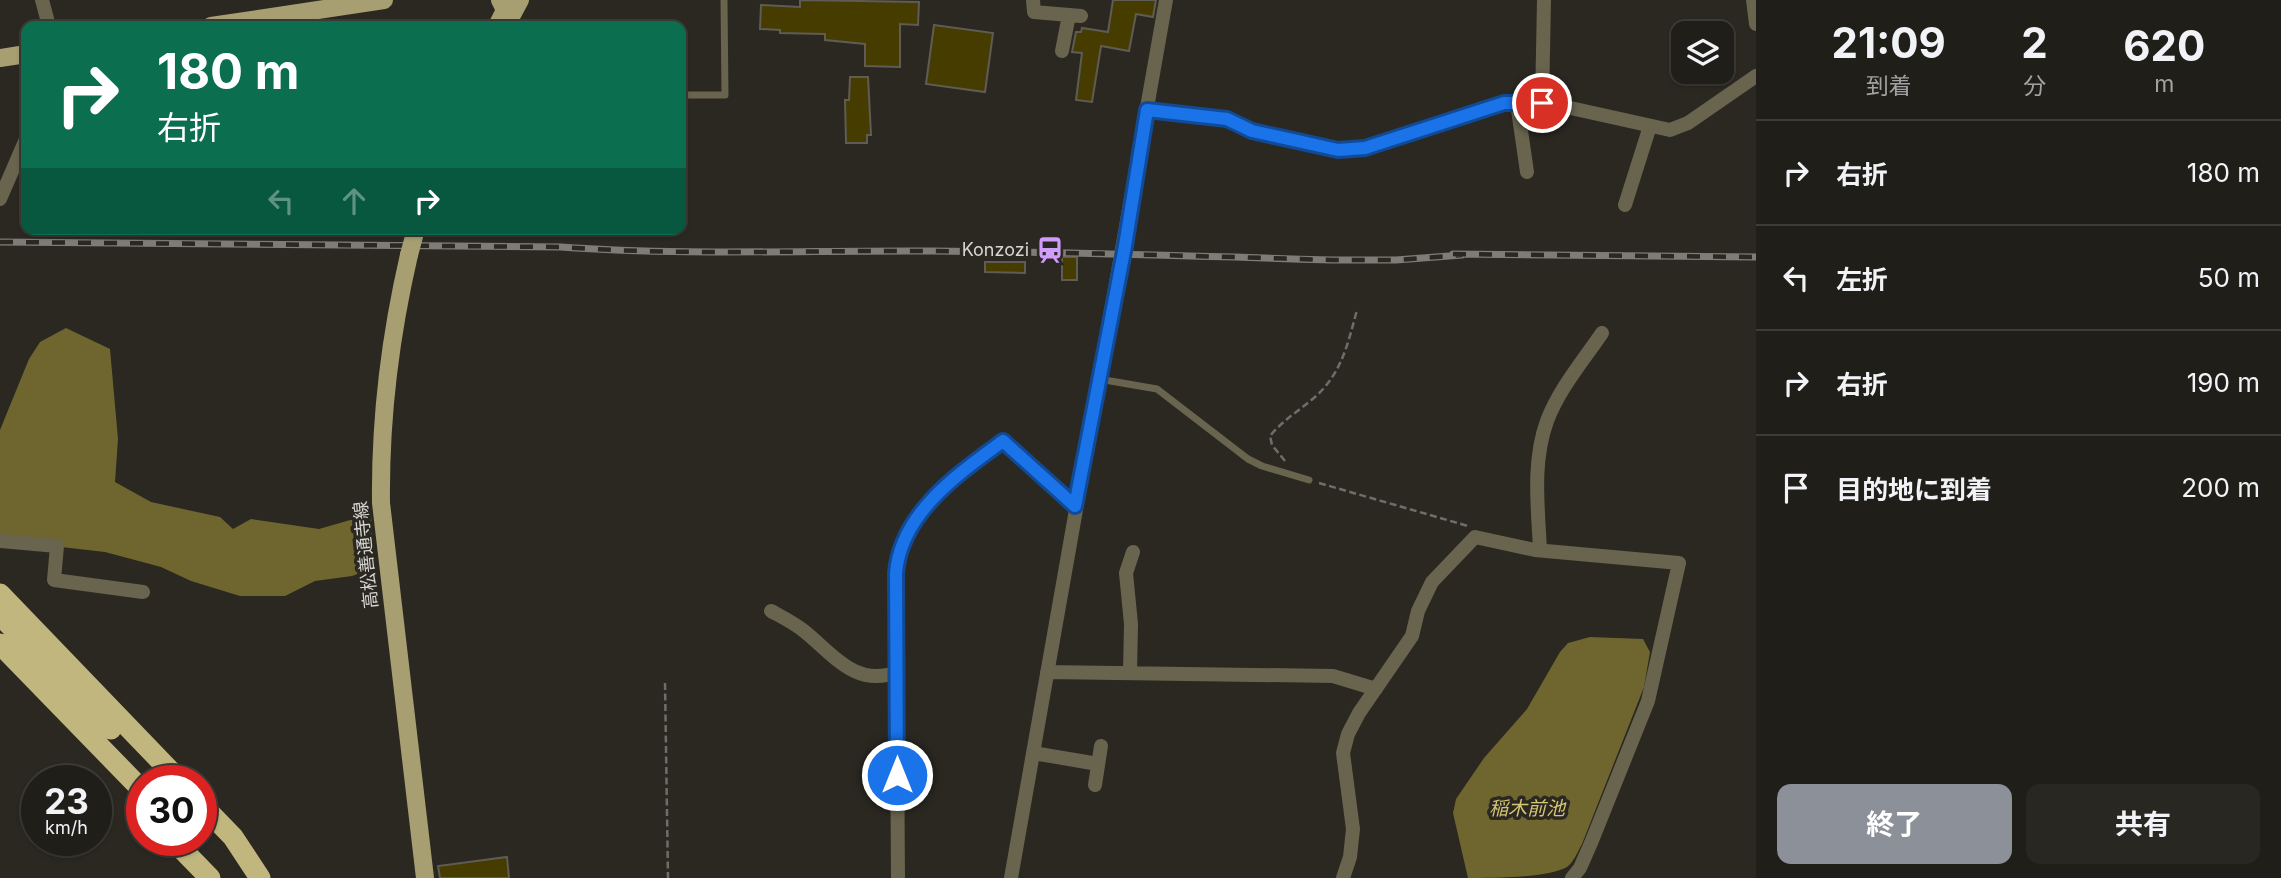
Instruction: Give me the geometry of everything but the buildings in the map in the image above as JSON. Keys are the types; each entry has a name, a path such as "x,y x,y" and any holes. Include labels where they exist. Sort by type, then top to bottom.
{"highway":[{"path":"0,594 165,765"},
{"path":"0,615 148,765"},
{"path":"0,644 126,774"},
{"path":"0,665 126,793"},
{"path":"217,821 233,838 258,878"},
{"path":"217,835 258,878"},
{"path":"189,856 210,878"},
{"path":"204,856 224,878"}],"main road":[{"path":"244,21 384,0"},
{"path":"500,0 505,10 500,21"},
{"path":"509,21 520,0"},
{"path":"0,58 21,55"},
{"name":"高松善通寺線","path":"414,235 397,309 388,377 381,446 381,503 425,878"}],"street":[{"path":"42,0 48,21"},
{"path":"1033,0 1034,12 1075,16 1062,51"},
{"path":"1011,878 1075,506 1125,246 1166,0"},
{"path":"1542,103 1544,0"},
{"path":"1753,0 1756,24"},
{"path":"1147,110 1227,119 1252,131 1338,150 1365,148 1504,103 1542,103 1670,130 1688,123 1756,76"},
{"path":"1517,103 1527,172"},
{"path":"1625,205 1650,126"},
{"path":"0,199 21,151"},
{"path":"1540,550 1537,481 1542,436 1555,404 1602,333"},
{"path":"898,878 897,558 914,523 952,478 1003,441 1075,506"},
{"path":"1343,878 1350,857 1353,829 1343,753 1348,734 1359,713 1412,636 1418,611 1432,582 1475,537 1540,550 1679,563 1648,701 1580,868 1572,878"},
{"path":"0,541 57,546 54,580 78,590 143,593"},
{"path":"1130,673 1131,624 1126,573 1133,552"},
{"path":"771,611 803,631 860,676 886,676 897,672"},
{"path":"1047,672 1333,676 1376,690"},
{"path":"1095,785 1101,746"},
{"path":"1033,753 1098,764"}],"lane":[{"path":"686,95 725,95 724,0"},
{"path":"1099,379 1157,389 1248,459 1309,480"}],"path":[{"path":"1357,310 1336,374 1315,397 1270,436 1272,446 1309,480 1468,526 1475,537"},
{"path":"665,683 668,878"}],"water":[{"path":"66,328 110,349 118,439 115,482 151,502 220,517 233,529 251,519 319,529 371,514 374,568 352,576 315,581 285,596 240,596 191,581 161,567 105,552 0,540 0,430 29,359 40,342"},
{"name":"稲木前池","path":"1590,637 1643,639 1650,652 1644,687 1582,844 1569,865 1558,871 1519,877 1468,878 1453,813 1456,799 1484,758 1527,709 1560,652 1568,643"}],"railway":[{"path":"0,242 561,247 700,252 1132,254 1332,260 1396,260 1462,255"},
{"path":"1453,254 1756,257"}],"place":[{"name":"Konzozi","path":"1050,250"}],"route":[{"path":"897,775 896,573 901,545 914,523 952,478 1003,441 1075,506 1125,246 1147,110 1227,119 1252,131 1338,150 1365,148 1504,103 1542,103"}]}
